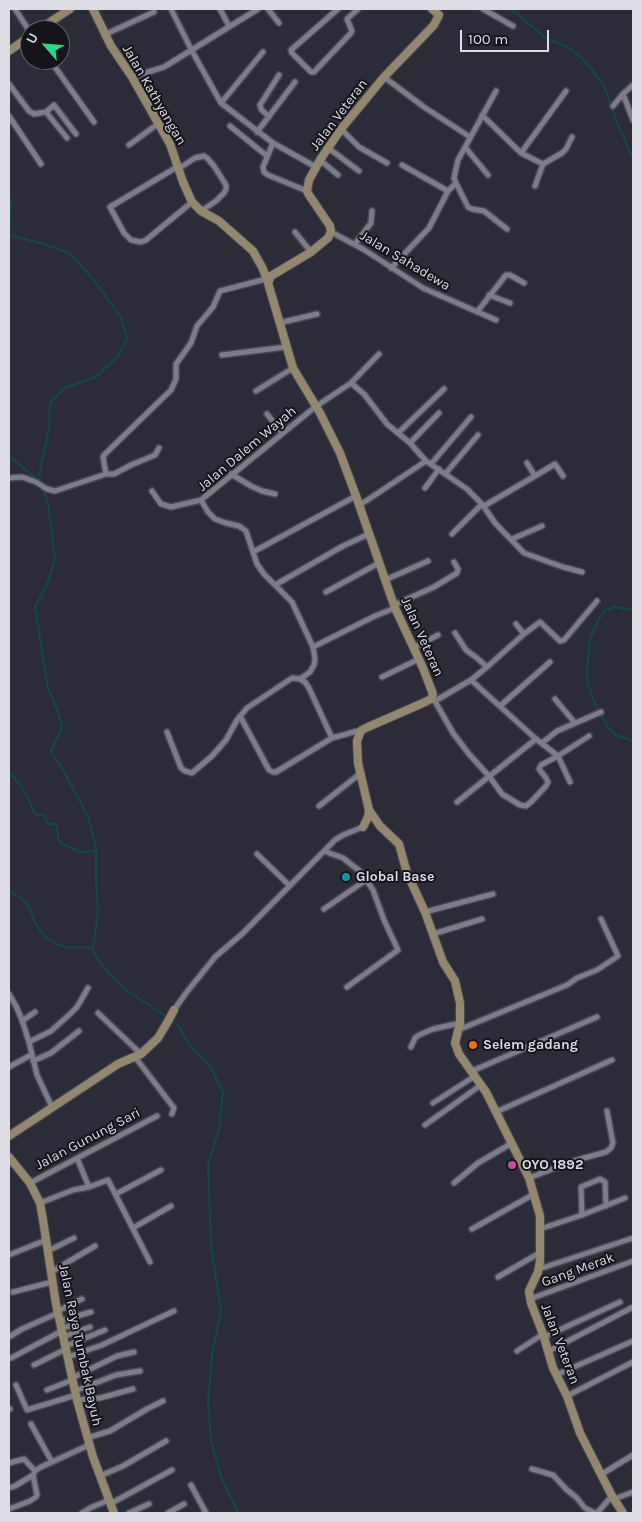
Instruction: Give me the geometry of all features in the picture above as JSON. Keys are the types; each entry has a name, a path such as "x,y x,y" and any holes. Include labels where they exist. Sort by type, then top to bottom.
{"street":[{"path":"15,9 22,20"},
{"path":"53,20 70,9"},
{"name":"Jalan Kathyangan","path":"93,9 116,54 132,77 171,146 192,202 201,211 219,221 253,251 267,280"},
{"path":"171,9 221,103 273,143 318,163 338,175"},
{"path":"220,9 229,26"},
{"path":"132,77 164,67 258,9"},
{"path":"268,9 279,22"},
{"path":"338,9 292,50 292,53 311,72 314,72 351,33 352,31 347,19 356,9"},
{"name":"Jalan Veteran","path":"307,191 309,180 318,163 341,129 384,77 434,25 441,12 432,9"},
{"path":"483,9 512,26"},
{"path":"106,34 154,12"},
{"path":"9,52 20,44"},
{"path":"221,103 263,52"},
{"path":"57,70 94,122"},
{"path":"269,116 260,106 279,75"},
{"path":"384,77 416,102 470,137"},
{"path":"257,132 295,82"},
{"path":"9,84 31,113 46,112 54,105 76,134"},
{"path":"613,106 633,85"},
{"path":"496,91 470,137 456,166 454,178 468,206 472,209 484,211 507,229"},
{"path":"521,153 566,91"},
{"path":"623,94 633,120"},
{"path":"46,112 66,138"},
{"path":"482,115 521,153 543,164"},
{"path":"9,116 41,164"},
{"path":"129,145 159,123"},
{"path":"230,126 267,156"},
{"path":"341,129 359,147 387,163"},
{"path":"535,186 543,164 562,153 572,137"},
{"path":"106,474 103,457 171,390 176,379 176,364 191,342 197,326 214,307 220,291 267,280 275,273 311,252 328,238 331,232 330,226 307,191 264,172 263,167 273,143"},
{"path":"466,147 488,175"},
{"path":"327,148 359,172"},
{"path":"192,202 146,240 141,242 131,240 124,233 110,207 195,158 204,156 214,166 226,185 226,189 216,201 201,211"},
{"path":"402,165 448,191"},
{"path":"391,268 429,228 448,191 456,184"},
{"path":"355,244 371,223 372,211"},
{"path":"295,232 311,252"},
{"name":"Jalan Sahadewa","path":"331,232 355,244 424,288 496,320"},
{"path":"477,312 506,275 510,275 524,283"},
{"name":"Jalan Veteran","path":"267,280 292,368 316,407 340,453 385,580 432,692 433,699 362,730 357,738 361,773 369,810 380,826 399,844 407,873 425,912 443,962 455,981 460,1003 456,1048 489,1096 529,1178 540,1216 541,1252 539,1270 529,1290 530,1299 556,1375 567,1396 580,1433 613,1498 623,1513"},
{"path":"489,295 510,303"},
{"path":"279,323 317,314"},
{"path":"222,355 286,346"},
{"name":"Jalan Dalem Wayah","path":"313,647 292,602 264,574 257,564 246,531 238,526 216,519 208,512 201,500 282,433 351,383 379,354"},
{"path":"256,391 292,368"},
{"path":"351,383 364,394 387,424 410,443 428,462 467,489 483,505 495,523 524,553 582,572"},
{"path":"398,433 444,388"},
{"path":"410,443 439,413"},
{"path":"267,414 282,433"},
{"path":"360,505 428,462 471,417"},
{"path":"446,473 478,435"},
{"path":"9,478 18,476 55,491 106,474 114,474 131,464 156,458 159,448"},
{"path":"527,463 535,476"},
{"path":"452,534 483,505 555,464 563,476"},
{"path":"425,488 439,469"},
{"path":"231,474 251,486 275,494"},
{"path":"152,491 161,504 171,507 201,500"},
{"path":"253,552 356,496"},
{"path":"512,539 542,526"},
{"path":"276,585 343,546 369,534"},
{"path":"385,580 428,561"},
{"path":"300,679 310,672 314,666 313,647 434,587 458,571 454,562"},
{"path":"326,592 379,563"},
{"path":"589,736 541,765 539,769 548,782 546,786 526,806 520,805 502,794 469,754 453,733 433,699 471,680 540,622 560,641 564,640 597,601"},
{"path":"516,624 524,634"},
{"path":"455,633 466,650 487,667"},
{"path":"413,648 438,635"},
{"path":"382,677 418,659"},
{"path":"500,706 550,662"},
{"path":"167,732 181,768 192,773 212,756 226,740 237,720 247,708 292,678 306,682 332,738"},
{"path":"471,680 536,739 558,756 570,782"},
{"path":"555,699 575,723"},
{"path":"542,743 557,731 601,712"},
{"path":"240,716 269,770 273,772 332,738 362,730"},
{"path":"457,802 536,739"},
{"path":"319,806 361,773"},
{"path":"363,827 368,818 369,810"},
{"path":"9,1136 118,1064 138,1056 158,1038 186,993 215,958 242,934 335,840 363,827 380,826"},
{"path":"324,851 343,858 361,872 373,890 398,950 347,987"},
{"path":"257,854 290,886"},
{"path":"324,909 366,880"},
{"path":"425,912 493,894"},
{"path":"433,934 482,919"},
{"path":"411,1047 419,1034 433,1029 459,1026 567,985 577,978 598,970 619,958 601,919"},
{"path":"29,1042 51,1031 69,1015 77,1007 88,988"},
{"path":"9,994 22,1021 37,1075 52,1107"},
{"path":"22,1021 35,1012"},
{"path":"98,1013 138,1056 174,1108 172,1114"},
{"path":"433,1103 473,1074 597,1017"},
{"path":"33,1061 51,1053 79,1032"},
{"path":"9,1067 31,1055"},
{"path":"496,1112 612,1060"},
{"path":"425,1125 482,1085"},
{"path":"529,1178 573,1161 606,1152 611,1148 613,1142 608,1112"},
{"name":"Jalan Gunung Sari","path":"30,1183 157,1116"},
{"path":"454,1183 478,1163 512,1143"},
{"name":"Jalan Raya Tumbak Bayuh","path":"9,1157 30,1183 40,1203 52,1282 72,1379 88,1442 114,1513"},
{"path":"77,1158 89,1187"},
{"path":"116,1194 161,1170"},
{"path":"582,1216 581,1187 600,1179 605,1182 606,1206"},
{"path":"40,1203 73,1190 89,1187 108,1180 150,1262"},
{"path":"472,1229 534,1194"},
{"path":"540,1229 582,1216 624,1198"},
{"path":"133,1228 171,1206"},
{"path":"48,1251 74,1238"},
{"path":"539,1270 633,1238"},
{"path":"9,1255 46,1240"},
{"path":"51,1272 95,1246"},
{"path":"498,1277 541,1252"},
{"name":"Gang Merak","path":"530,1299 633,1261"},
{"path":"13,1292 52,1282"},
{"path":"62,1324 66,1306 82,1299"},
{"path":"517,1351 544,1336 620,1302"},
{"path":"549,1351 633,1307"},
{"path":"67,1351 102,1345 174,1311"},
{"path":"11,1358 62,1324 91,1312"},
{"path":"9,1337 22,1329 62,1324 90,1327"},
{"path":"34,1365 67,1351 105,1330"},
{"path":"556,1375 633,1341"},
{"path":"47,1390 117,1356 134,1352"},
{"path":"567,1396 633,1362"},
{"path":"16,1385 27,1410 76,1395 116,1375 140,1371"},
{"path":"76,1395 100,1398 133,1389"},
{"path":"9,1488 163,1401"},
{"path":"31,1424 52,1462"},
{"path":"100,1476 124,1466 166,1441"},
{"path":"602,1474 633,1455"},
{"path":"9,1463 25,1459 34,1473 37,1494 30,1501 9,1509"},
{"path":"532,1469 553,1475 585,1508 596,1513 613,1498 633,1492"},
{"path":"82,1513 90,1508 110,1502 172,1470"},
{"path":"191,1485 206,1513"},
{"path":"129,1513 149,1504"},
{"path":"168,1513 184,1504"}],"waterway":[{"path":"511,9 547,39 568,47 582,58 601,81 633,158"},
{"path":"9,197 11,200 9,235 69,253 94,280 121,318 127,338 119,355 96,377 65,388 50,403 49,429 39,475 42,484"},
{"path":"9,457 33,476 39,475"},
{"path":"43,489 48,503 55,560 46,587 35,607 48,688 62,726 51,752 64,771 88,817 96,847 98,913 93,949 97,959 123,988 167,1017"},
{"path":"633,610 615,607 605,611 599,619 590,639 587,672 588,683 595,704 608,727 616,735 633,741"},
{"path":"9,772 21,786 35,814 45,816 48,824 57,825 58,839 61,843 80,852 96,851"},
{"path":"9,891 21,898 29,906 34,921 44,936 59,945 70,948 82,947 93,949"},
{"path":"171,1020 177,1024 191,1047 210,1066 223,1092 219,1129 208,1165 211,1247 221,1310 212,1355 208,1401 211,1441 221,1477 239,1513"},
{"path":"633,1085 633,1091"}],"place":[{"name":"Global Base","path":"346,877"},
{"name":"Selem gadang","path":"473,1045"},
{"name":"OYO 1892","path":"512,1165"}]}
